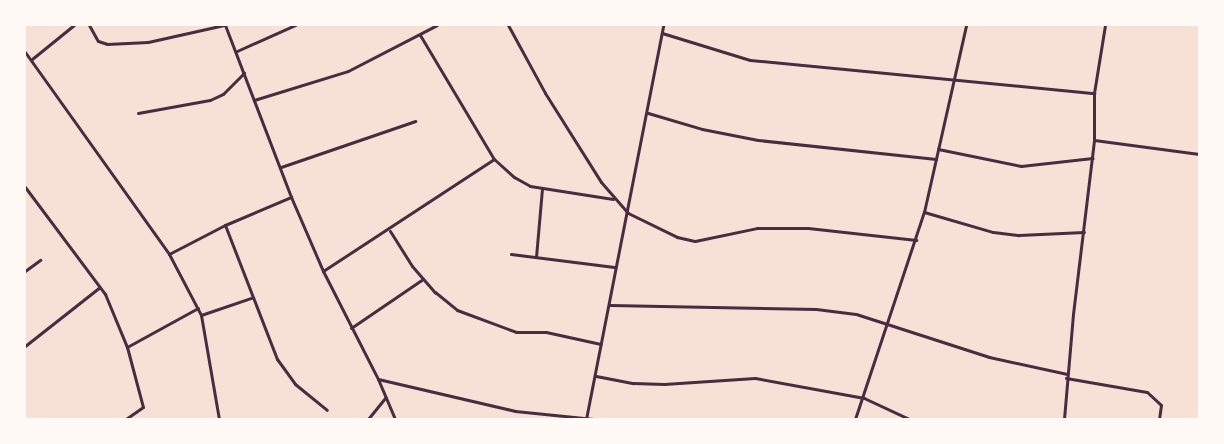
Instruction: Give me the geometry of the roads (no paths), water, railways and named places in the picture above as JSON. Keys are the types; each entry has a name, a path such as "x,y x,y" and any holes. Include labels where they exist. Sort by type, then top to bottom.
{"street":[{"path":"32,59 74,25"},
{"path":"89,25 98,41 107,44 148,42 201,33 225,25 237,51 291,197 323,271 378,379 395,419"},
{"path":"237,51 295,25"},
{"path":"254,100 348,70 437,25"},
{"path":"508,25 545,92 613,199 628,213 677,237 695,241 757,228 808,228 916,240"},
{"path":"586,418 610,305 614,267 628,213 648,113 663,25"},
{"path":"855,419 864,398 924,212 966,25"},
{"path":"1064,419 1067,376 1093,158 1094,93 1105,25"},
{"path":"662,33 750,60 954,78 1094,93"},
{"path":"420,35 494,159 514,177 542,189 613,199"},
{"path":"25,52 32,59 169,254 198,308 201,315 219,419"},
{"path":"138,113 210,100 223,94 244,73"},
{"path":"648,113 694,128 758,140 936,159"},
{"path":"281,167 416,121"},
{"path":"1094,140 1199,154"},
{"path":"938,149 1021,166 1093,158"},
{"path":"323,271 390,230 494,159"},
{"path":"25,187 100,287 127,347 143,407 126,419"},
{"path":"536,257 542,189"},
{"path":"169,254 225,225 291,197"},
{"path":"924,212 992,232 1019,235 1084,232"},
{"path":"225,225 251,298 282,368 295,384 327,410"},
{"path":"390,230 423,279 457,310 490,325 516,332 546,332 601,344"},
{"path":"512,254 614,267"},
{"path":"25,271 40,260"},
{"path":"351,328 423,279"},
{"path":"25,346 100,287"},
{"path":"201,315 251,298"},
{"path":"610,305 816,309 887,322 989,357 1067,376 1147,392 1161,405 1159,419"},
{"path":"127,347 198,308"},
{"path":"596,376 633,383 664,384 755,378 864,398 909,419"},
{"path":"378,379 515,411 594,419"},
{"path":"368,419 386,397"}]}
